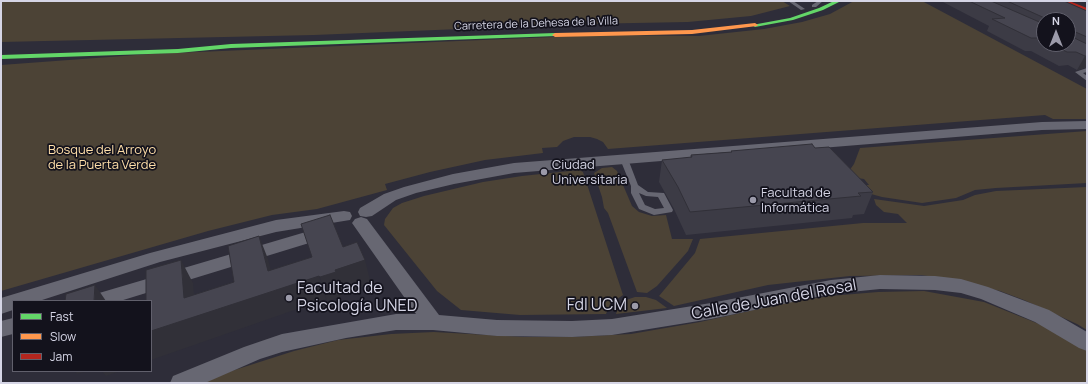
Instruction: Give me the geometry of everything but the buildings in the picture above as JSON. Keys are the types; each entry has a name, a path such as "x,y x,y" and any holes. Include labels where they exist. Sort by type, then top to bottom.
{"main road":[{"name":"Carretera de la Dehesa de la Villa","path":"227,44 692,32 744,27 791,19 821,9 838,1"},
{"name":"Carretera de la Dehesa de la Villa","path":"227,44 572,30 687,28 760,20 804,10 819,3"},
{"path":"1065,3 1087,10"},
{"path":"162,42 227,44"},
{"path":"1,50 227,44"},
{"path":"1,55 129,52 227,44"},
{"path":"1,55 227,44"}],"street":[{"path":"1,61 61,58 129,52"},
{"path":"99,300 326,232 390,197 401,193 454,179 514,168 1042,126 1087,125"},
{"path":"19,300 156,256 276,226 354,218"},
{"path":"354,218 433,322"},
{"name":"Calle de Juan del Rosal","path":"433,322 497,328 572,329 612,327 711,311 831,286 880,282 927,283 961,286 988,294 1042,316 1087,342"},
{"path":"1,306 12,302"},
{"path":"181,383 252,353 282,343 396,322 433,322"},
{"path":"1,329 12,326"}],"lane":[{"path":"790,1 804,10"},
{"path":"1087,70 1078,72 1087,79"},
{"path":"624,159 635,186"}],"green space":[{"path":"1,1 782,1 790,6 751,16 688,22 582,24 314,35 1,42"},
{"name":"Bosque del Arroyo de la Puerta Verde","path":"854,1 922,1 1087,89 1087,119 1053,119 1045,115 608,149 603,142 597,139 590,137 574,137 563,141 557,147 542,148 543,153 485,160 430,172 385,184 387,190 317,209 272,215 208,231 1,291 1,65 150,54 601,35 699,36 764,29 802,22 830,14"},
{"path":"1087,131 1087,183 975,190 956,198 922,203 871,194 862,185 869,185 864,179 857,178 849,171 854,164 860,148"},
{"path":"612,167 617,171 632,206 639,212 652,216 666,215 672,239 693,239 688,251 657,286 647,293 637,292 608,213 604,208 594,173 602,168"},
{"path":"579,170 583,172 623,295 610,304 606,314 520,315 461,310 437,291 384,225 385,219 393,208 402,203 424,196 483,182"},
{"path":"1087,187 1087,330 1024,300 1000,291 950,279 921,275 850,276 768,285 674,306 659,296 695,253 700,239 863,223 907,223 898,214 884,212 876,205 874,199 924,206 963,200 975,195 996,191"},
{"path":"924,291 984,302 1054,330 1087,350 1087,383 202,383 216,376 294,351 338,340 391,334 434,332 524,337 573,337 631,334 700,322 790,302 830,296 878,292"},
{"path":"635,297 646,297 656,300 667,308 616,314 619,305 626,300"}],"traffic: fast":[{"path":"755,25 791,19 821,9 838,1"},
{"path":"231,46 555,35"},
{"path":"1,57 178,51 231,46"}],"traffic: slow":[{"path":"555,35 692,32 755,25"}],"traffic: jam":[{"path":"1064,1 1087,10"}],"place":[{"name":"Ciudad Universitaria","path":"544,172"},
{"name":"Facultad de Informática","path":"753,200"},
{"name":"Facultad de Psicología UNED","path":"289,298"},
{"name":"FdI UCM","path":"635,306"}]}
